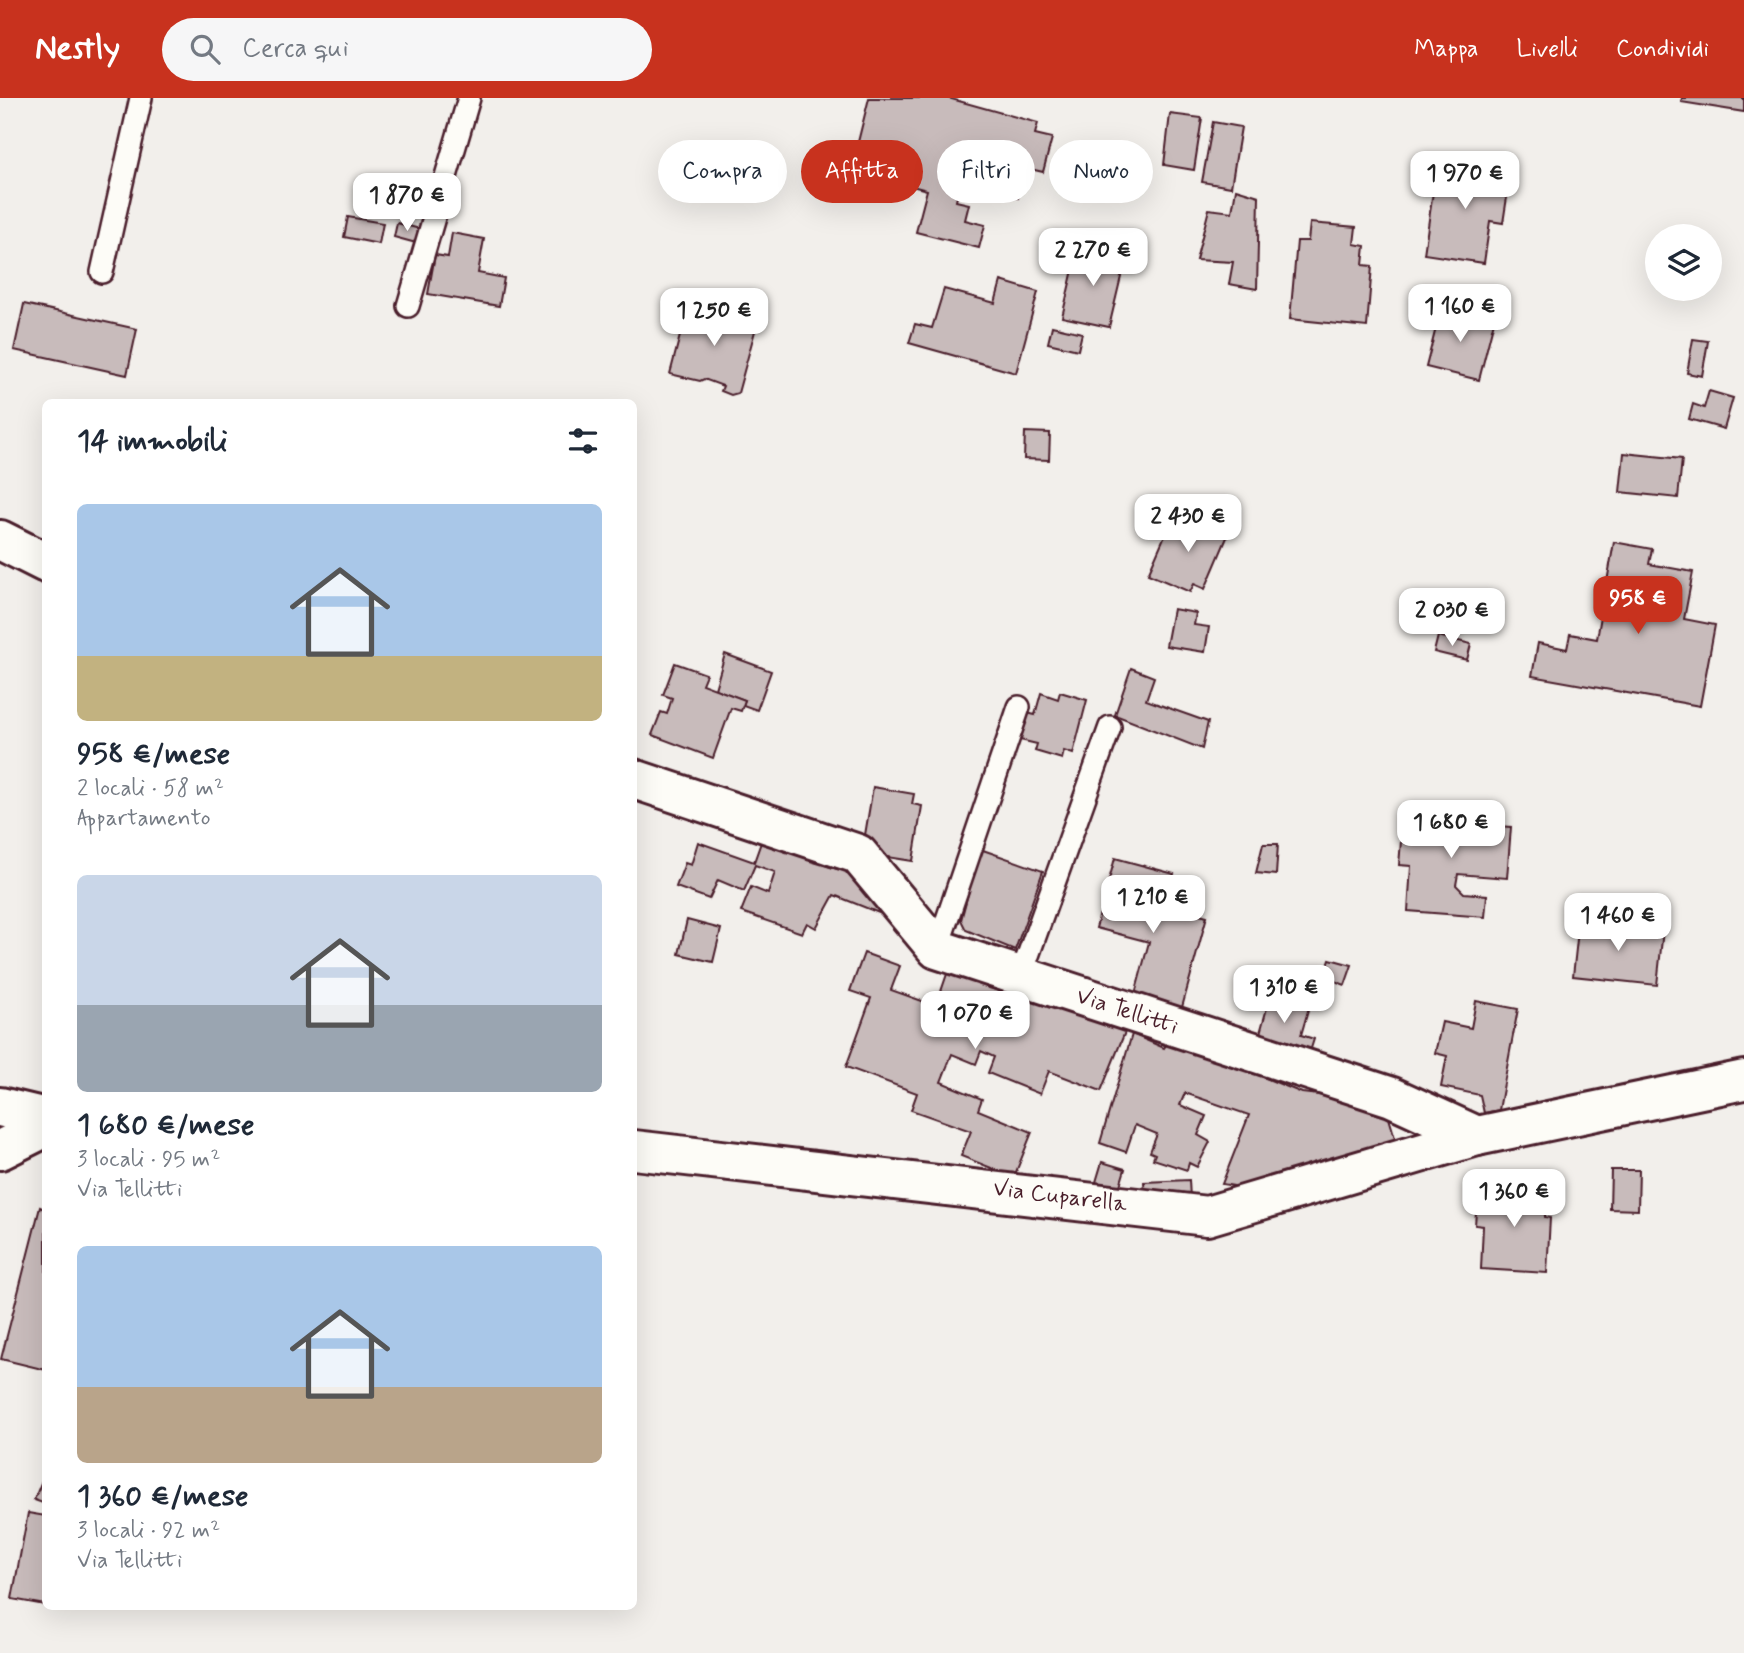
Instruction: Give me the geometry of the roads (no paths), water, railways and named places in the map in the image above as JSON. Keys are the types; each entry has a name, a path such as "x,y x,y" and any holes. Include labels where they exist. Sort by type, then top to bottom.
{"street":[{"path":"0,540 42,561"},
{"path":"637,780 858,854 937,948"},
{"name":"Via Tellitti","path":"937,948 1020,978 1392,1097 1476,1136"},
{"path":"1476,1136 1744,1080"},
{"path":"0,1107 42,1117"},
{"path":"0,1150 42,1129"},
{"name":"Via Cuparella","path":"637,1150 1207,1216 1476,1136"}],"lane":[{"path":"102,272 141,98"},
{"path":"408,306 469,98"},
{"path":"937,948 1019,707"},
{"path":"1020,978 1110,727"}]}
